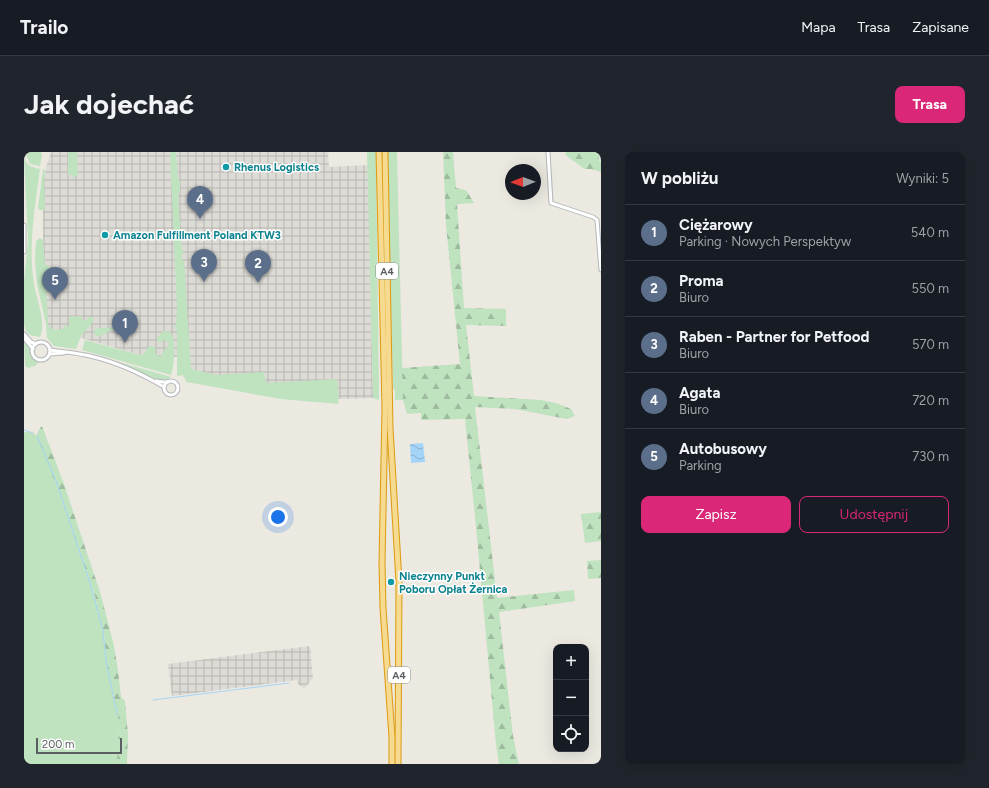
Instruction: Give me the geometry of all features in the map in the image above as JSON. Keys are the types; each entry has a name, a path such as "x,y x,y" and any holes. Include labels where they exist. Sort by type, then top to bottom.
{"highway":[{"name":"A4","path":"379,152 387,400 400,582 398,764"},
{"name":"A4","path":"384,152 387,400"},
{"name":"A4","path":"388,408 382,563 383,608 392,736 392,764"}],"street":[{"path":"548,152 550,203 593,217 597,220 601,270"},
{"path":"24,225 24,252"},
{"path":"24,334 31,342 36,344 44,343 48,346 50,352 48,357 43,360 37,359 33,355 33,349 36,344"},
{"path":"24,338 33,349"},
{"path":"50,352 65,352 99,358 154,380 163,382 173,381 176,382 179,388 178,392 173,395 169,394 165,392 164,388 154,380"},
{"path":"164,388 168,382"}],"shaded area":[{"path":"51,152 328,152 329,167 368,165 373,398 341,399 183,377 181,357 169,357 168,363 47,328 43,239 43,187 46,167"},
{"path":"310,646 313,678 304,689 297,683 297,680 172,696 168,664"}],"green space":[{"path":"25,152 41,152 42,155 40,166 30,164"},
{"path":"68,152 77,152 78,176 74,176 73,178 72,175 68,175"},
{"path":"170,152 176,152 178,179 180,181 180,193 178,194 180,222 182,223 180,223 180,235 183,235 181,244 184,254 182,254 182,260 184,261 191,369 217,375 264,372 266,383 337,379 339,397 338,404 281,399 186,382 184,375 177,376 177,331 174,326 176,326 177,309"},
{"path":"367,152 376,152 379,400 373,398"},
{"path":"387,152 397,152 403,400 395,400 395,390 393,388"},
{"path":"443,152 453,152 456,188 466,190 474,203 457,204 464,308 506,309 506,326 466,325 474,396 541,400 556,403 571,409 575,416 567,419 515,409 475,407 497,598 574,590 575,601 499,612 513,736 519,764 499,764 496,745 465,419 421,420 421,413 407,414 403,400 402,368 460,364 446,225"},
{"path":"566,152 599,152 601,172 591,169 584,169 567,156 565,154"},
{"path":"24,157 30,166 40,169 33,229 32,260 35,289 42,319 42,331 40,337 30,335 26,331 24,324 24,282 28,240"},
{"path":"43,169 45,170 45,210 40,210 38,208"},
{"path":"40,238 43,240 45,264 55,271 56,274 55,276 54,274 47,281 46,284 49,327 56,330 63,329 65,324 66,327 69,326 69,317 81,316 83,321 87,320 88,317 93,317 93,322 81,336 76,349 54,346 47,338 46,324 37,284 35,261 36,241"},
{"path":"126,327 128,331 126,333 112,330 100,336 96,336 94,333 97,328"},
{"path":"163,331 170,332 174,341 174,360 171,375 82,350 85,340 140,355 144,354 149,346 153,346 156,348 155,353 160,357 167,348 169,342 163,340 160,343 157,341 157,338"},
{"path":"24,340 31,349 34,358 38,361 35,366 28,368 25,366"},
{"path":"84,352 171,377 166,381 161,381 106,359 85,354"},
{"path":"42,426 64,484 101,595 114,646 121,697 125,701 128,735 127,764 117,764 119,721 106,661 105,641 95,595 37,436 38,431"},
{"path":"24,432 32,432 38,437 95,595 105,641 106,661 119,721 117,764 24,764"},
{"path":"601,512 601,541 585,543 581,514"},
{"path":"601,560 601,578 588,579 587,561"}],"water":[{"path":"423,443 425,462 411,463 410,444"}],"waterway":[{"path":"24,430 33,433"},
{"path":"37,436 56,481 91,586 103,631 106,661 117,714"},
{"path":"153,700 289,683"}],"place":[{"name":"Rhenus Logistics","path":"226,167"},
{"name":"Agata","path":"200,219"},
{"name":"Amazon Fulfillment Poland KTW3","path":"105,235"},
{"name":"Raben - Partner for Petfood","path":"204,282"},
{"name":"Proma","path":"258,283"},
{"name":"Autobusowy","path":"55,300"},
{"name":"Ciężarowy","path":"125,343"},
{"name":"Nieczynny Punkt Poboru Opłat Żernica","path":"391,582"}]}
